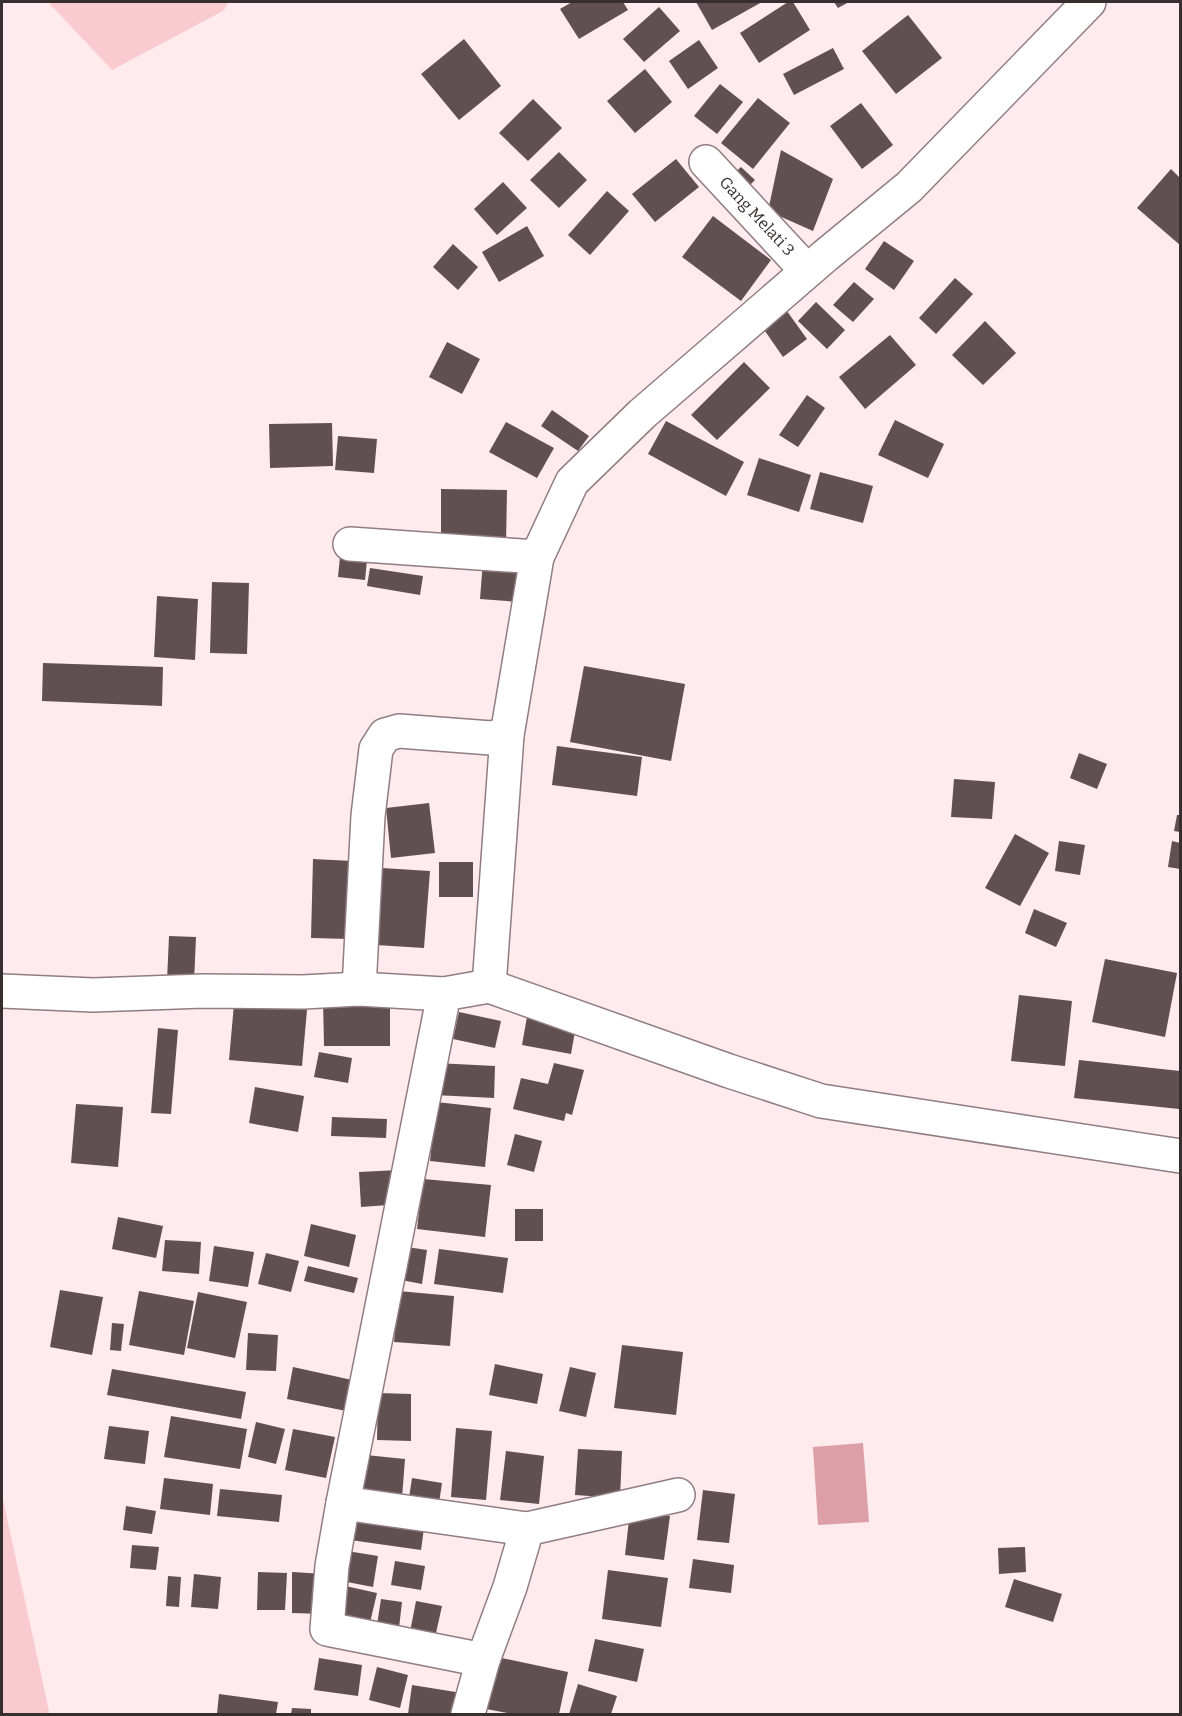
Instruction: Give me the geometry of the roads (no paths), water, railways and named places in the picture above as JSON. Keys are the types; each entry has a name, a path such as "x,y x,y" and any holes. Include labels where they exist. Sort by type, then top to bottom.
{"street":[{"path":"489,986 507,735 537,557 572,482 642,414 807,271 909,187 1089,2"},
{"name":"Gang Melati 3","path":"706,162 807,271"},
{"path":"350,544 537,557"},
{"path":"359,989 369,816 376,749 385,735 399,731 490,738 507,735"},
{"path":"2,991 93,995 359,989 444,993 489,986 821,1101 1180,1156"},
{"path":"444,993 343,1503 332,1566 327,1629 483,1660"},
{"path":"343,1503 527,1529 678,1495"},
{"path":"468,1714 483,1660 510,1587 527,1529"}]}
